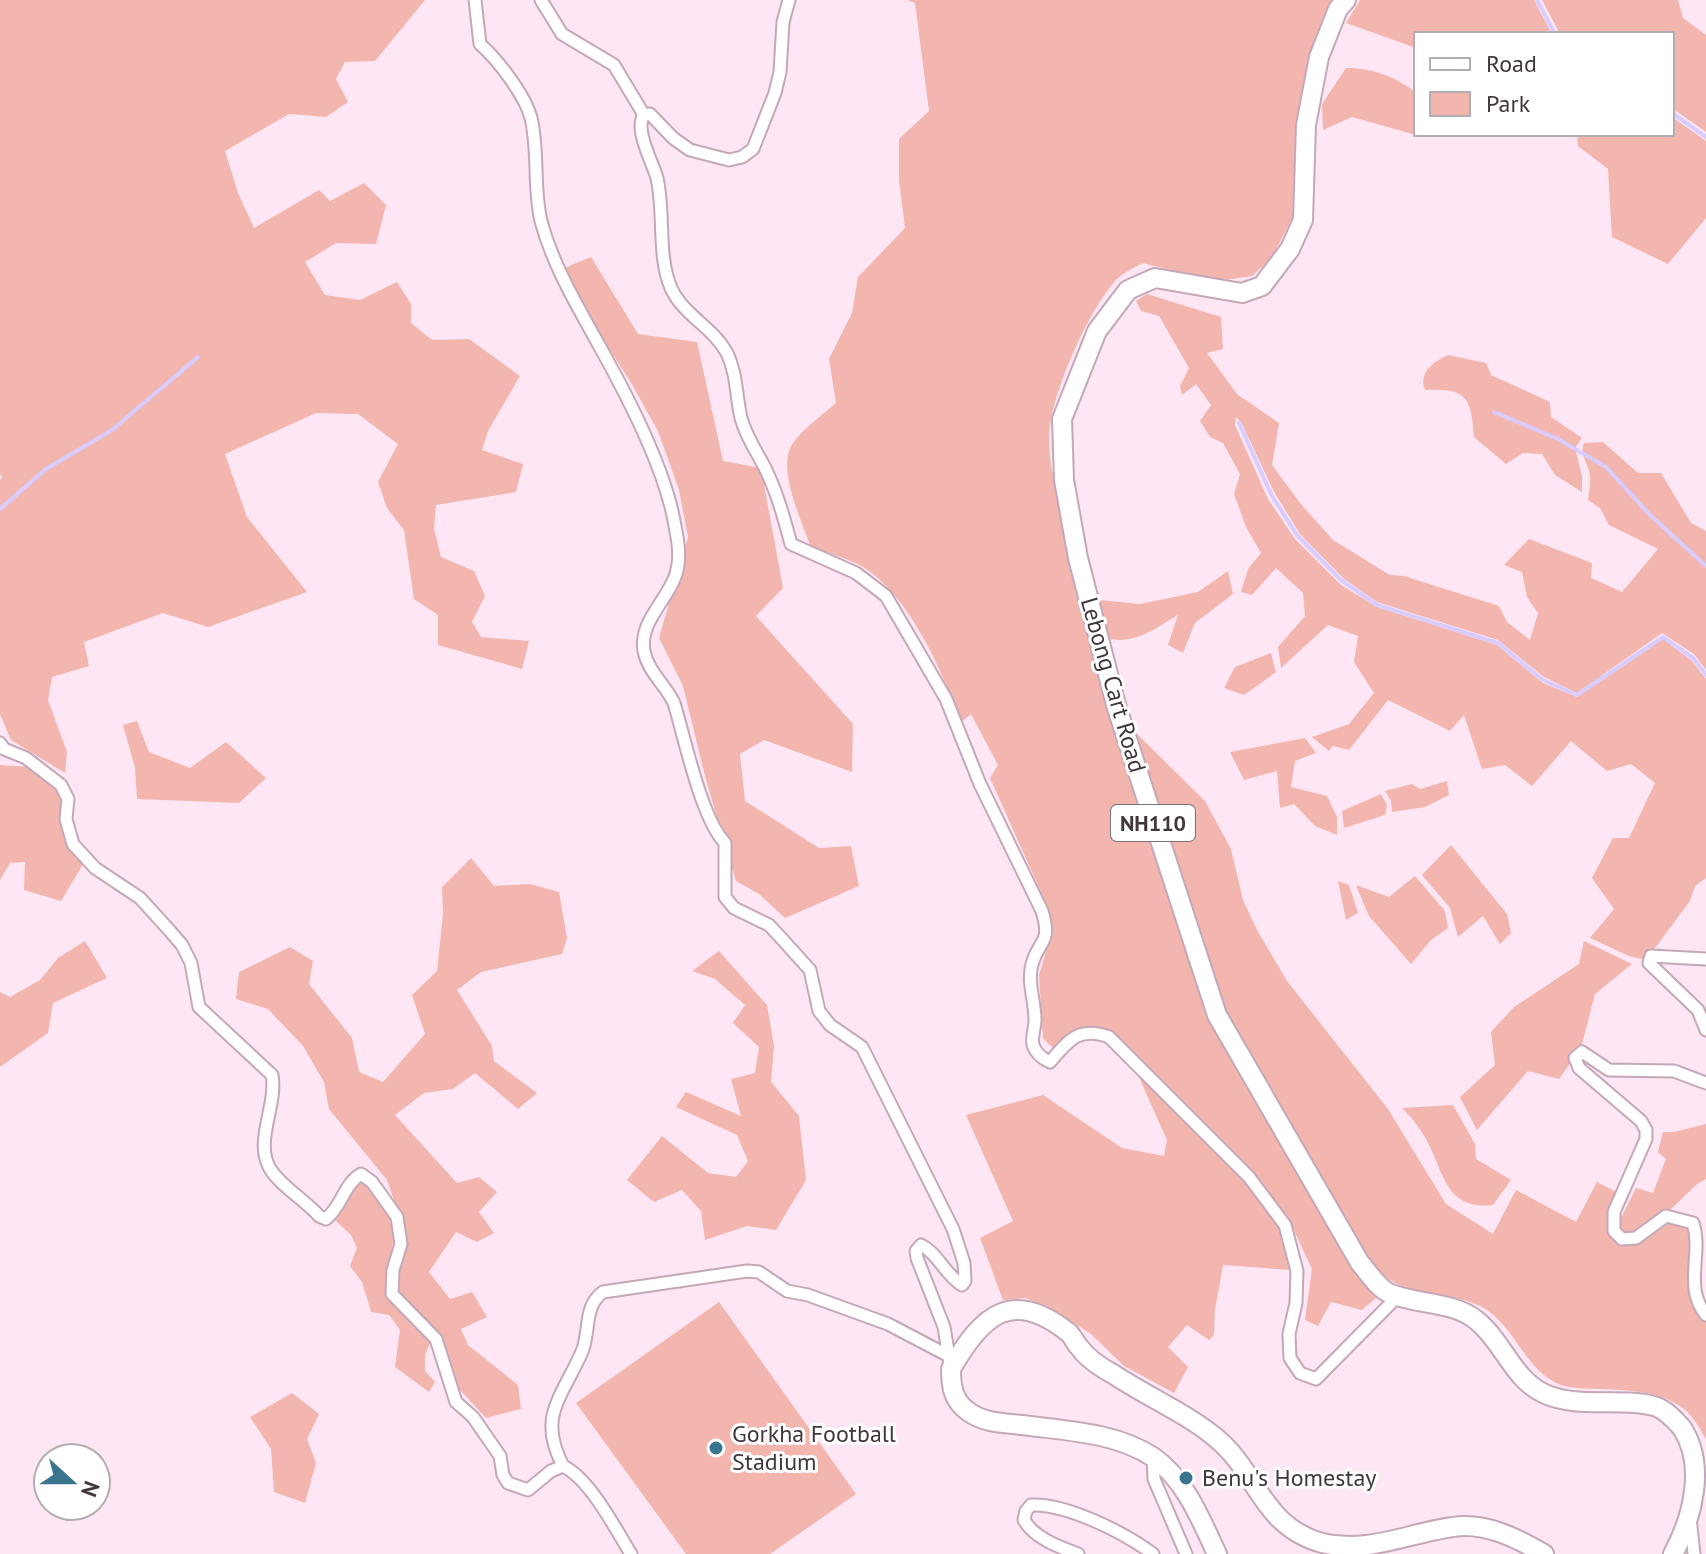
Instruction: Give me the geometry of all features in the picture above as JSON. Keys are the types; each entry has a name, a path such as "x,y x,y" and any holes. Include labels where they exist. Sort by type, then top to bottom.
{"highway":[{"name":"Lebong Cart Road","path":"1346,0 1338,9 1319,57 1306,125 1303,220 1290,249 1262,286 1242,293 1155,278 1128,290 1097,331 1062,419 1064,480 1078,558 1116,705 1217,1015 1360,1263 1386,1292 1454,1309 1475,1318 1501,1345 1523,1380 1536,1390 1556,1399 1656,1407 1676,1420 1690,1438 1697,1460 1697,1480 1684,1533 1673,1554"},
{"path":"1217,1554 1192,1502 1166,1468 1153,1457 1128,1443 1089,1434 983,1420 967,1411 954,1397 950,1363 979,1328 995,1316 1014,1308 1030,1311 1048,1318 1072,1336 1081,1350 1111,1373 1216,1438 1239,1461 1265,1505 1289,1528 1320,1543 1353,1548 1393,1543 1454,1526 1484,1528 1521,1540 1544,1554"}],"street":[{"path":"475,0 480,44 495,57 531,117 541,221 561,273 610,366 668,489 679,551 676,575 650,621 643,647 647,664 668,689 674,703 711,822 725,843 725,897 734,908 769,925 810,970 819,1011 830,1025 862,1047 953,1229 964,1263 965,1281 962,1285 955,1281 928,1248 921,1245 916,1251 944,1327 950,1363"},
{"path":"541,0 562,34 614,65 644,115"},
{"path":"644,115 650,114 673,138 690,150 729,160 742,157 753,149 778,83 783,22 789,0"},
{"path":"644,115 640,126 658,182 670,285 679,303 715,336 726,351 737,380 741,418 766,469 791,544 856,573 886,596 946,699 980,784 1042,911 1047,926 1030,975 1035,1019 1033,1044 1041,1058 1050,1062 1077,1036 1092,1031 1109,1037 1249,1177 1285,1225 1297,1271 1296,1303 1289,1334 1290,1358 1300,1373 1316,1379 1398,1296"},
{"path":"0,743 4,749 26,758 61,785 68,799 66,819 73,844 95,868 140,898 170,931 191,963 199,1007 272,1075 274,1087 263,1154 271,1172 326,1219 335,1212 350,1180 361,1174 372,1182 397,1217 401,1244 393,1270 392,1294 436,1339 456,1402 473,1417 500,1456 503,1475 508,1483 528,1490 551,1471 563,1466"},
{"path":"1706,959 1651,956 1649,963 1698,1010 1706,1030"},
{"path":"1706,1083 1674,1071 1609,1070 1582,1052 1575,1058 1579,1068 1641,1121 1646,1130 1646,1139 1614,1212 1614,1231 1622,1239 1636,1238 1666,1216 1693,1223 1698,1238 1694,1292 1706,1315"},
{"path":"631,1554 580,1478 563,1466 551,1422 585,1341 594,1299 603,1292 747,1271 759,1272 787,1291 820,1299 888,1324 950,1363"},
{"path":"1153,1457 1154,1479 1186,1554"},
{"path":"1078,1554 1057,1546 1029,1529 1024,1520 1031,1505 1040,1504 1098,1523 1153,1554"},
{"path":"1690,1513 1694,1554"}],"green space":[{"path":"0,0 425,0 375,61 345,62 336,79 348,102 326,117 289,114 225,151 238,193 254,228 319,190 330,201 364,183 386,205 376,244 336,243 305,262 325,295 360,300 397,282 411,304 411,323 432,340 469,339 520,376 488,431 482,450 523,464 516,492 436,505 434,529 441,557 474,571 485,596 472,622 481,637 529,641 522,669 438,645 438,615 414,599 404,530 387,508 378,482 398,444 358,414 316,413 225,454 247,517 307,592 208,627 163,613 84,642 89,666 52,677 48,700 67,752 65,773 11,740 0,714"},
{"path":"907,0 1340,0 1295,213 1271,259 1252,276 1218,281 1142,263 1119,277 1094,311 1073,353 1057,397 1049,434 1051,466 1107,707 1212,1021 1377,1297 1362,1310 1331,1302 1318,1326 1305,1320 1312,1269 1291,1224 1253,1174 1111,1032 1085,1026 1070,1034 1055,1050 1043,1038 1039,975 1053,927 1049,910 990,778 998,765 971,714 960,723 935,659 910,615 879,579 863,567 811,547 796,509 787,466 788,453 808,427 836,403 829,359 852,313 858,277 905,228 899,180 899,139 929,111 915,3"},
{"path":"1360,0 1534,0 1551,32 1414,32 1414,47 1346,23"},
{"path":"1542,0 1678,0 1683,18 1706,35 1706,132 1674,109 1674,32 1559,32"},
{"path":"1346,68 1381,73 1414,91 1414,134 1352,117 1323,130 1322,104"},
{"path":"1674,118 1706,141 1706,218 1668,264 1612,237 1608,169 1578,146 1577,136 1674,136"},
{"path":"591,257 638,334 697,342 723,461 761,468 783,588 756,616 853,724 852,772 764,740 740,754 745,801 819,848 851,846 859,886 785,918 759,894 736,881 706,780 683,686 659,638 688,537 679,490 658,431 577,299 564,268"},
{"path":"1147,294 1221,317 1223,349 1207,353 1237,394 1279,423 1272,465 1333,540 1390,575 1404,576 1499,606 1507,622 1530,640 1538,613 1527,597 1522,572 1504,565 1529,539 1592,563 1591,578 1622,592 1658,549 1609,525 1600,508 1588,500 1590,478 1583,454 1584,443 1603,442 1638,473 1661,473 1691,523 1706,531 1706,670 1694,654 1662,633 1577,693 1544,677 1498,640 1377,602 1343,578 1300,534 1274,492 1236,417 1235,425 1268,499 1295,539 1341,585 1377,607 1497,645 1543,683 1577,697 1663,639 1692,661 1706,679 1706,878 1695,886 1690,901 1646,960 1629,956 1590,938 1614,909 1592,878 1613,838 1629,838 1655,783 1631,764 1607,771 1571,741 1532,786 1505,765 1482,769 1464,715 1450,731 1388,700 1349,750 1333,746 1329,751 1312,737 1349,724 1374,693 1354,662 1358,636 1328,625 1281,668 1278,647 1305,616 1303,593 1276,568 1252,595 1241,592 1248,569 1261,553 1246,527 1234,494 1240,474 1223,443 1210,437 1200,421 1211,405 1196,384 1182,395 1180,386 1189,368 1159,316 1141,311 1136,301"},
{"path":"1448,355 1486,363 1491,375 1550,402 1551,417 1582,438 1575,448 1582,476 1582,492 1555,475 1542,454 1523,453 1506,464 1474,437 1471,412 1464,398 1450,391 1425,390 1426,373 1433,364"},
{"path":"1228,571 1233,594 1195,623 1183,653 1168,645 1178,615 1135,638 1106,638 1099,600 1140,604 1198,592"},
{"path":"1271,653 1276,672 1244,695 1224,688 1235,667"},
{"path":"137,721 149,752 190,768 226,742 266,778 239,803 137,799 135,768 123,725"},
{"path":"1132,729 1205,801 1231,849 1243,900 1287,981 1388,1109 1446,1204 1493,1234 1516,1190 1576,1222 1597,1182 1620,1194 1611,1212 1621,1241 1667,1219 1691,1224 1691,1288 1706,1321 1706,1439 1687,1412 1664,1398 1630,1391 1569,1387 1554,1382 1535,1366 1505,1326 1487,1310 1466,1301 1393,1282 1367,1256 1221,1012"},
{"path":"1305,738 1316,753 1295,761 1291,787 1327,796 1337,817 1337,835 1315,826 1294,804 1280,808 1277,771 1244,780 1230,752"},
{"path":"0,765 30,767 61,792 66,837 85,861 61,901 24,890 25,862 10,863 0,880"},
{"path":"1447,781 1449,795 1425,807 1392,812 1391,801 1385,791 1412,784 1420,789"},
{"path":"1381,794 1387,805 1385,815 1344,828 1342,811"},
{"path":"1451,845 1507,914 1511,933 1500,944 1483,916 1458,937 1450,908 1422,875"},
{"path":"471,858 494,886 530,884 559,892 567,938 562,954 481,972 457,990 492,1046 494,1061 537,1093 518,1109 475,1073 453,1089 424,1093 395,1115 457,1183 479,1177 497,1192 479,1212 494,1233 477,1242 456,1232 429,1272 450,1299 472,1292 487,1317 461,1329 468,1345 518,1385 521,1409 486,1418 459,1389 447,1358 396,1291 398,1212 387,1180 329,1109 324,1082 303,1046 268,1009 236,999 239,972 290,947 313,961 309,984 352,1038 359,1072 383,1082 425,1034 412,995 437,971 443,914 442,887"},
{"path":"1415,876 1445,911 1448,928 1431,940 1411,964 1369,916 1356,885 1389,897"},
{"path":"1338,881 1349,885 1358,913 1346,920"},
{"path":"85,941 107,978 53,1003 48,1033 0,1067 0,992 10,997 40,980 58,958"},
{"path":"1584,941 1632,964 1595,994 1581,1048 1559,1079 1528,1071 1477,1130 1460,1097 1495,1065 1491,1032 1514,1007 1579,964"},
{"path":"719,951 767,1005 774,1046 771,1082 799,1116 806,1180 776,1230 747,1226 705,1240 701,1211 682,1190 654,1202 627,1180 662,1136 708,1173 736,1177 748,1161 737,1135 676,1107 686,1092 741,1116 731,1079 755,1073 759,1047 733,1023 745,1005 715,979 692,971"},
{"path":"1138,1075 1243,1180 1280,1227 1291,1270 1223,1265 1214,1335 1209,1340 1187,1325 1168,1347 1188,1367 1174,1393 1124,1366 1091,1334 1047,1306 1025,1298 1003,1300 980,1238 1013,1221 966,1115 1043,1095 1122,1148 1164,1156 1167,1140"},
{"path":"1453,1105 1475,1144 1476,1159 1511,1180 1493,1205 1467,1203 1458,1198 1445,1182 1425,1138 1402,1108"},
{"path":"1706,1124 1706,1179 1635,1236 1625,1234 1618,1224 1636,1188 1653,1193 1666,1159 1658,1152 1663,1132"},
{"path":"356,1183 364,1184 390,1217 394,1236 388,1274 389,1298 431,1341 425,1355 425,1371 435,1382 429,1392 395,1367 400,1330 389,1315 371,1312 362,1282 350,1266 357,1248 351,1235 336,1221"},
{"name":"Gorkha Football Stadium","path":"719,1302 856,1494 770,1554 686,1554 576,1403"},
{"path":"292,1393 319,1414 307,1439 316,1463 305,1503 274,1492 271,1449 250,1417"}],"waterway":[{"path":"1537,0 1554,32"},
{"path":"1674,114 1706,137"},
{"path":"0,509 46,469 112,430 198,357"},
{"path":"1494,412 1558,439 1606,467 1650,515 1706,566"},
{"path":"1239,423 1272,496 1297,535 1341,580 1377,605 1498,643 1543,680 1577,695 1663,637 1693,658 1706,675"}],"place":[{"name":"Gorkha Football Stadium","path":"716,1448"},
{"name":"Benu's Homestay","path":"1186,1478"}]}
